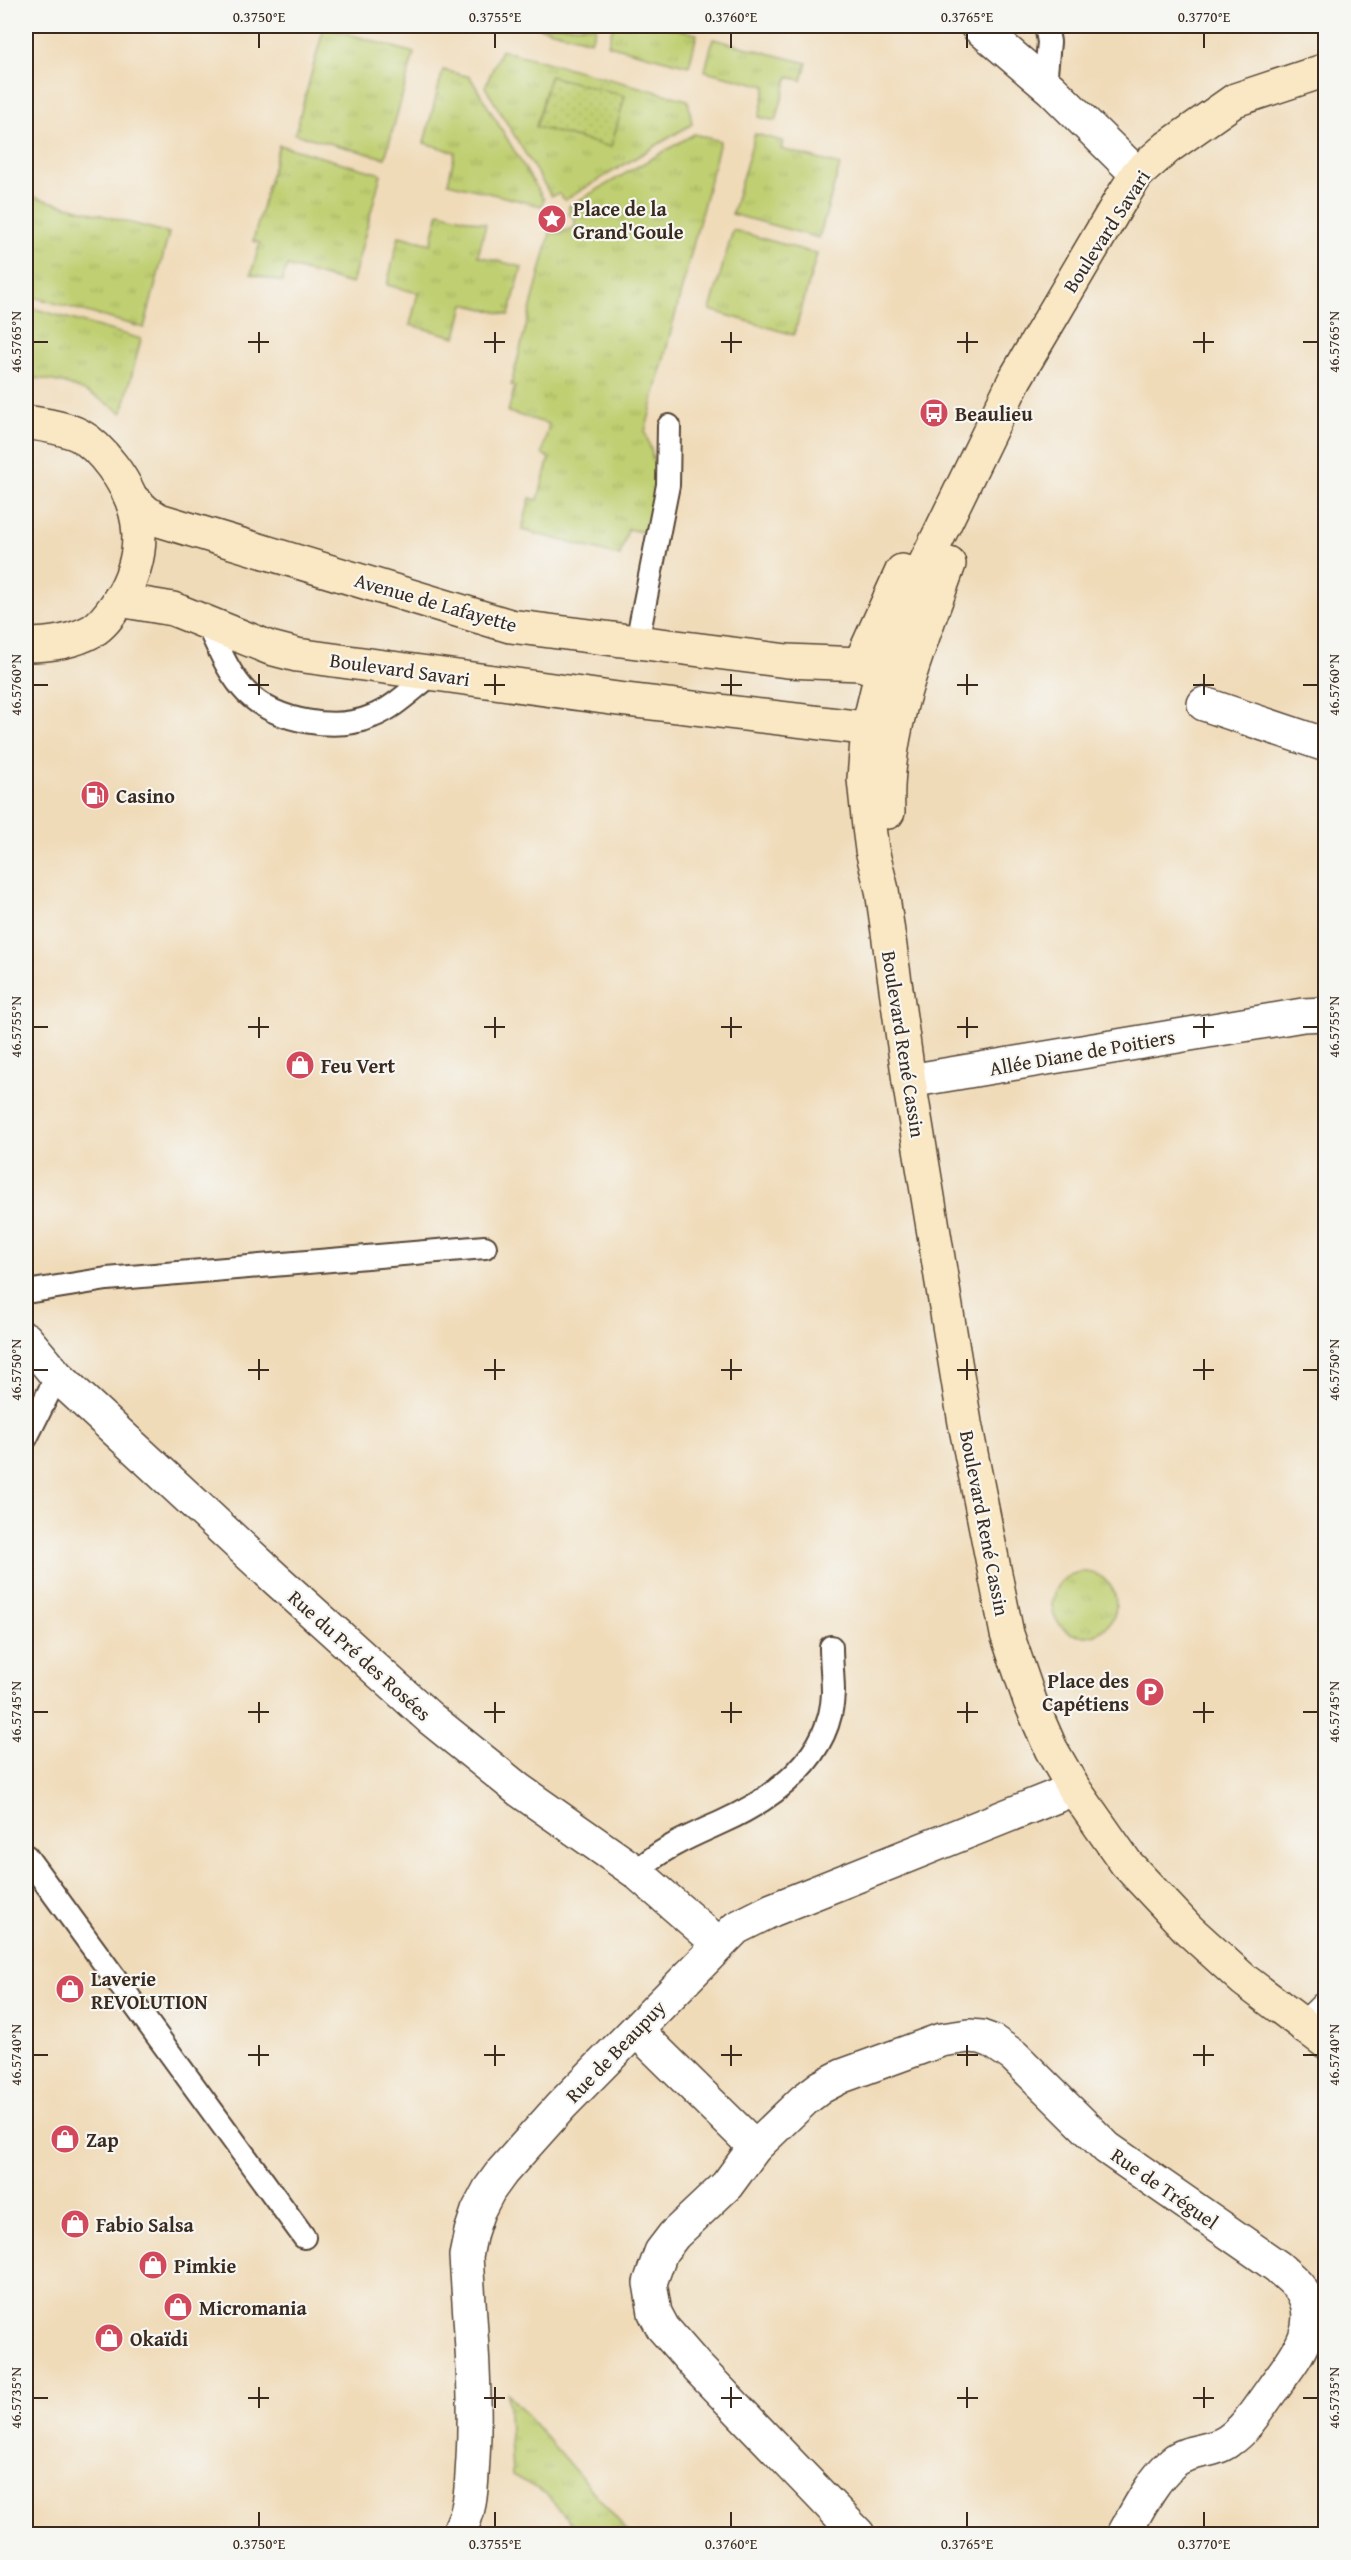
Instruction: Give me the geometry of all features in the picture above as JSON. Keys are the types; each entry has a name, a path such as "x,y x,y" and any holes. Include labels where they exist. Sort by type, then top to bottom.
{"street":[{"path":"977,26 1045,84 1137,174"},
{"name":"Boulevard Savari","path":"887,725 871,669 881,615 950,472 977,428 1016,379 1137,174 1168,147 1235,100 1326,70"},
{"name":"Boulevard Savari","path":"887,725 952,555 998,448 1016,379"},
{"name":"Avenue de Lafayette","path":"26,423 54,427 79,435 102,453 122,480 133,500 138,522 136,566 129,585 108,618 93,631 74,639 43,645 26,645"},
{"name":"Avenue de Lafayette","path":"133,500 159,520 510,626 787,661 871,669"},
{"name":"Boulevard Savari","path":"119,600 173,609 270,648 297,655 759,717 887,725"},
{"path":"1204,704 1326,745"},
{"name":"Boulevard René Cassin","path":"887,725 864,779 872,850 882,890 909,1081 965,1423 1007,1634 1030,1701 1051,1749 1074,1788 1126,1863 1189,1930 1244,1980 1319,2026"},
{"name":"Allée Diane de Poitiers","path":"909,1081 1303,1015 1326,1014"},
{"name":"Rue du Pré des Rosées","path":"26,1339 57,1376 431,1719 519,1790 636,1872 719,1944"},
{"name":"Rue de Beaupuy","path":"458,2535 471,2500 475,2429 466,2256 474,2222 489,2190 502,2172 561,2106 736,1928 751,1919 1074,1788"},
{"path":"636,2030 755,2147"},
{"name":"Rue de Tréguel","path":"858,2535 663,2328 655,2313 650,2283 661,2252 674,2235 727,2185 755,2147 821,2086 842,2076 941,2040 969,2036 992,2041 1014,2056 1107,2148 1278,2267 1303,2294 1309,2326 1300,2350 1250,2420 1228,2442 1182,2456 1172,2463 1158,2479 1124,2535"}],"lane":[{"path":"1045,84 1049,42 1046,26"},
{"path":"638,642 668,485 669,426"},
{"path":"206,622 232,674 248,694 267,707 292,718 326,723 351,722 372,717 387,709 433,674"},
{"path":"26,1292 81,1281 485,1246"},
{"path":"26,1438 57,1376"},
{"path":"636,1872 660,1851 739,1815 761,1802 808,1762 824,1732 833,1695 831,1647"},
{"path":"26,1856 304,2237"}],"green space":[{"path":"534,26 596,26 591,41"},
{"path":"613,26 664,26 697,34 689,66 608,45"},
{"path":"324,27 414,53 385,158 295,134"},
{"path":"713,39 807,63 802,80 788,77 776,121 759,117 766,86 705,71"},
{"path":"501,50 688,100 692,124 565,200 559,194 551,196 485,87"},
{"path":"443,70 470,77 544,200 541,206 448,183 455,152 424,143"},
{"path":"550,76 625,96 611,147 536,127"},
{"path":"694,134 720,141 645,432 654,460 657,482 654,505 646,533 628,529 620,556 522,530 530,498 538,500 549,458 542,454 549,424 508,412 515,386 511,385 550,233 559,233 575,227 575,219 569,214 569,206"},
{"path":"755,134 783,141 781,149 840,165 819,238 732,214"},
{"path":"279,145 381,174 352,284 287,266 282,282 251,274 260,243 253,241"},
{"path":"26,195 169,233 144,328 26,295"},
{"path":"439,212 486,224 478,256 522,267 509,315 464,304 456,337 410,325 418,293 387,285 399,236 431,244"},
{"path":"733,230 817,254 794,335 710,310"},
{"path":"32,308 141,339 122,413 76,388 52,381 26,378 26,316"},
{"path":"1078,1572 1090,1572 1107,1581 1114,1592 1116,1604 1114,1616 1107,1627 1090,1636 1078,1636 1066,1631 1057,1622 1052,1610 1052,1598 1057,1586 1066,1577"},
{"path":"508,2393 630,2534 581,2534 545,2493 512,2475"}],"place":[{"name":"Place de la Grand'Goule","path":"552,219"},
{"name":"Beaulieu","path":"934,413"},
{"name":"Casino","path":"95,795"},
{"name":"Feu Vert","path":"300,1065"},
{"name":"Place des Capétiens","path":"1150,1692"},
{"name":"Laverie REVOLUTION","path":"70,1989"},
{"name":"Zap","path":"65,2139"},
{"name":"Fabio Salsa","path":"75,2224"},
{"name":"Pimkie","path":"153,2265"},
{"name":"Micromania","path":"178,2307"},
{"name":"Okaïdi","path":"109,2338"}]}
